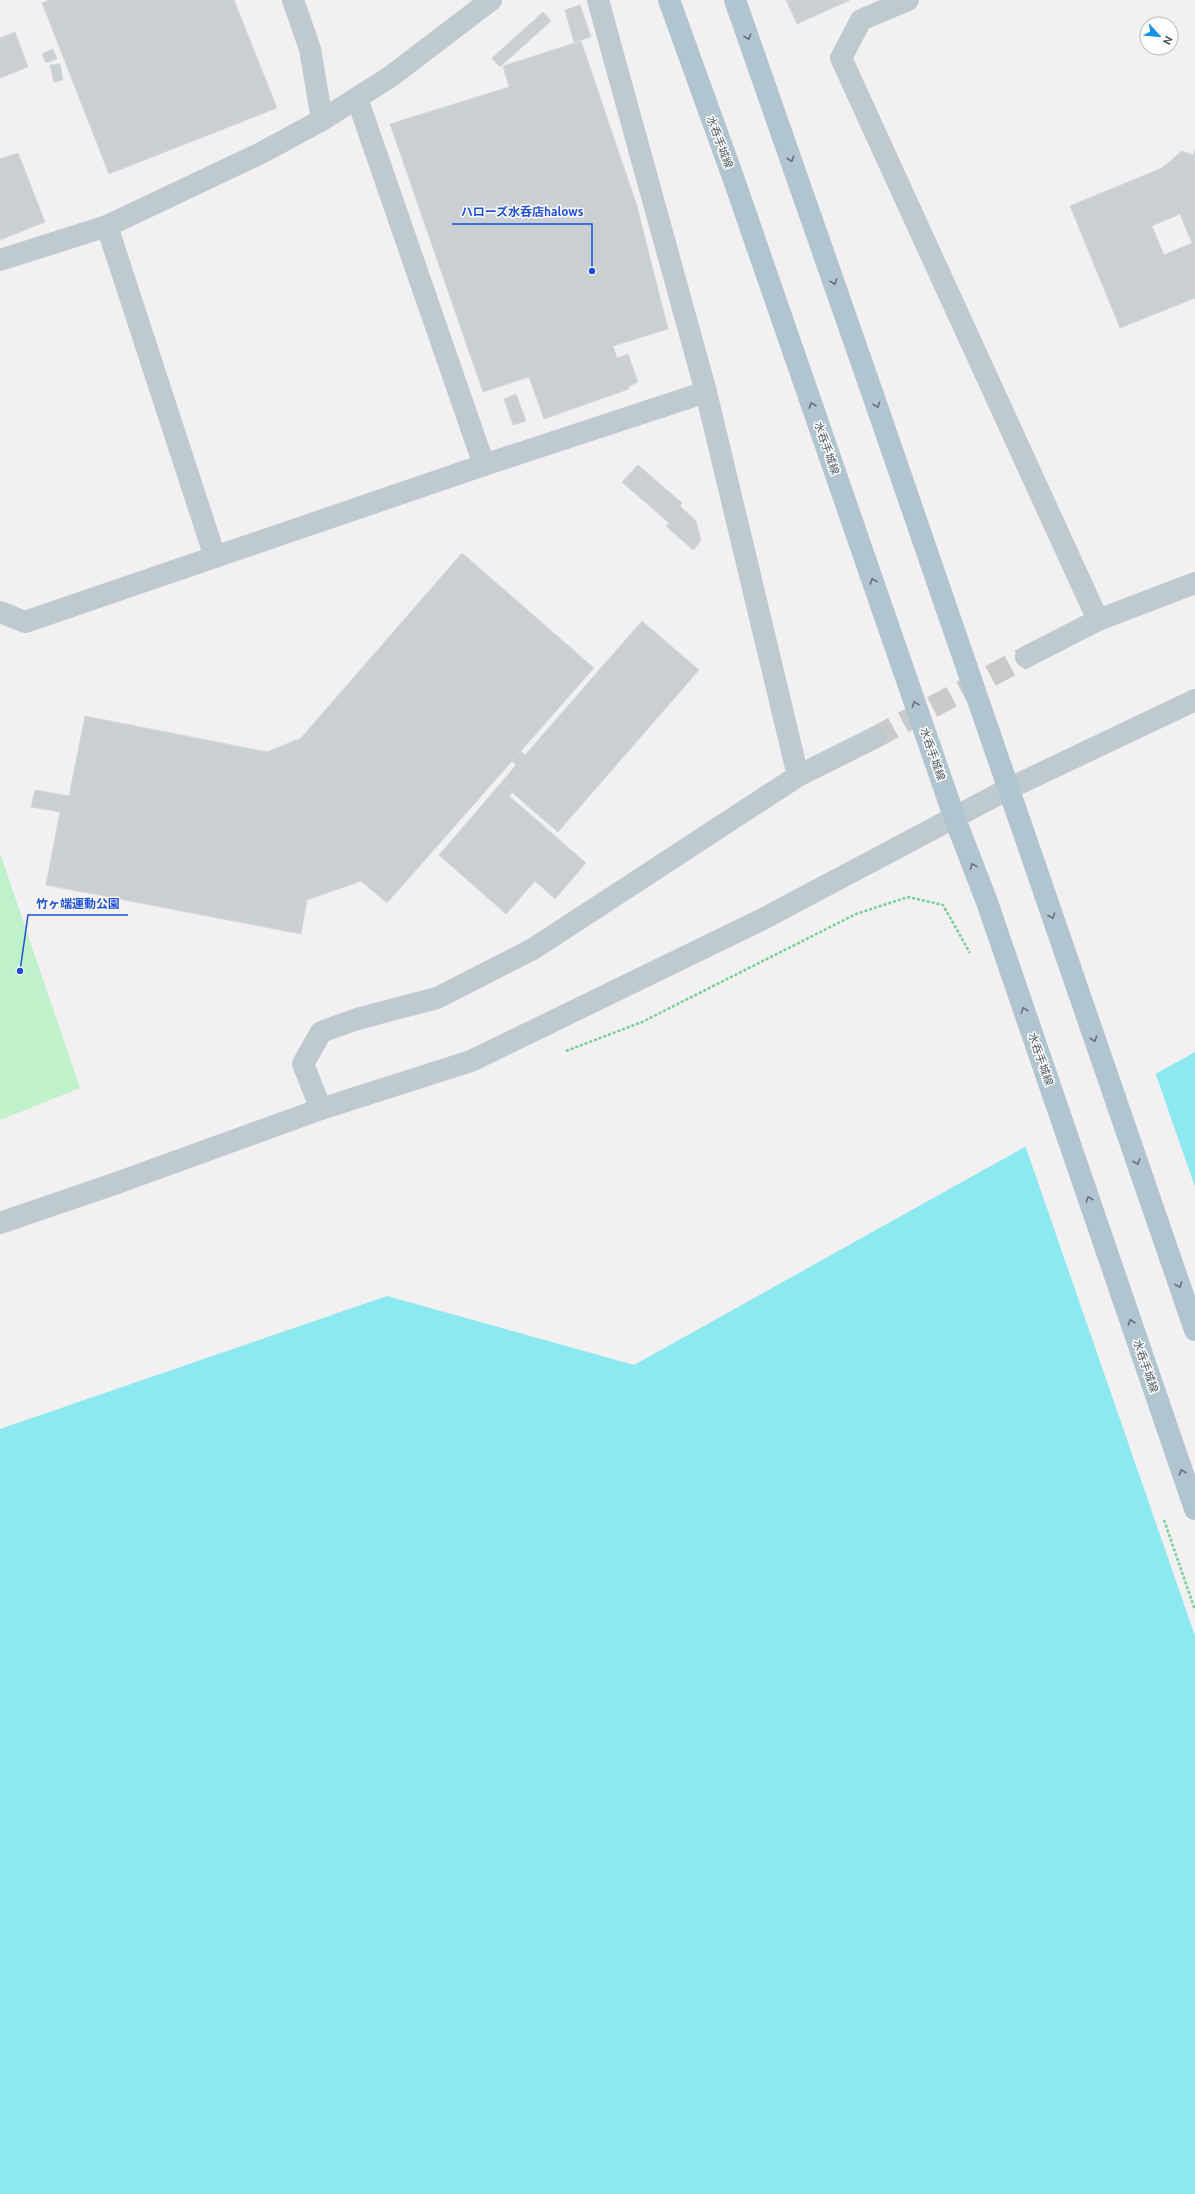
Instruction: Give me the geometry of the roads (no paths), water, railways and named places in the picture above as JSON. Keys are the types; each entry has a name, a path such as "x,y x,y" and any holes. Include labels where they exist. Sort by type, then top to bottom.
{"main road":[{"name":"水呑手城線","path":"669,0 738,192 955,819 987,902 1195,1508"},
{"path":"735,0 874,394 1008,789 1195,1330"}],"street":[{"path":"293,0 310,49 322,120"},
{"path":"0,260 106,226 261,153 322,120 390,77 491,0"},
{"path":"598,0 706,392 798,776"},
{"path":"904,1 861,20 841,58 1098,620"},
{"path":"357,98 484,465"},
{"path":"106,226 215,557"},
{"path":"0,612 25,622 484,465 706,392"},
{"path":"1026,657 1098,620 1195,583"},
{"path":"0,1223 114,1184 321,1109 470,1061 761,920 955,819 1008,789 1195,700"},
{"path":"321,1109 303,1064 321,1032 356,1019 437,998 533,949 798,776 874,738"}],"water":[{"path":"1195,1052 1195,2194 0,2194 0,1429 387,1296 634,1365"}],"tunnel":[{"path":"874,738 1026,657"}],"place":[{"name":"ハローズ水呑店halows","path":"592,271"},
{"name":"竹ヶ端運動公園","path":"20,971"}]}
